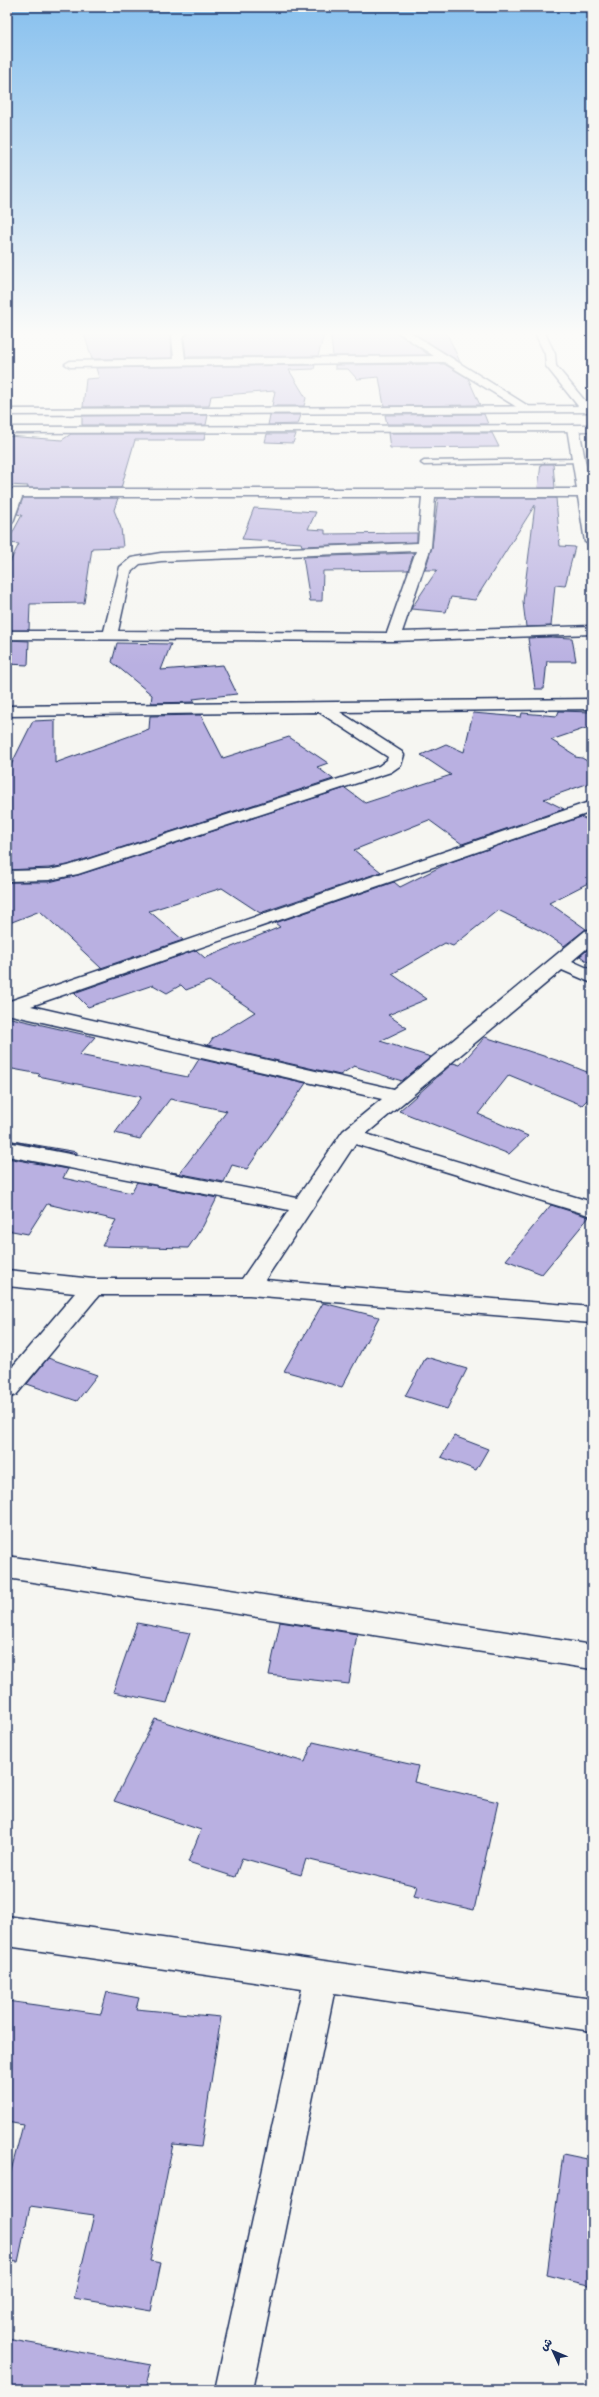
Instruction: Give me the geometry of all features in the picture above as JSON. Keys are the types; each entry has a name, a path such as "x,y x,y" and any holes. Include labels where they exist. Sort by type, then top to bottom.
{"street":[{"path":"576,443 592,542"},
{"path":"393,637 424,547 429,492"},
{"path":"7,522 12,493 585,493"},
{"path":"110,635 125,570 136,561 161,557 424,547"},
{"path":"7,635 393,637 592,630"},
{"path":"7,712 592,704"},
{"path":"7,876 49,874 72,870 385,769 395,762 396,755 324,708"},
{"path":"8,1008 592,806"},
{"path":"249,1287 350,1136 592,935"},
{"path":"560,962 592,977"},
{"path":"8,1008 397,1096"},
{"path":"350,1136 592,1209"},
{"path":"7,1149 303,1206"},
{"path":"7,1278 93,1287 249,1287 592,1315"},
{"path":"7,1388 93,1287"},
{"path":"8,1571 592,1657"},
{"path":"7,1931 592,2015"},
{"path":"234,2390 321,1977"}],"lane":[{"path":"424,463 579,461"}],"building":[{"path":"7,443 134,443 121,488 27,488 28,486 7,485"},
{"path":"389,443 497,443 499,447 390,448"},
{"path":"541,464 553,464 555,488 538,488"},
{"path":"23,498 118,498 114,510 121,528 123,547 92,548 84,603 30,604 29,630 7,630 7,568 19,544 7,543 22,515 17,514"},
{"path":"438,498 556,498 560,546 575,547 565,586 555,585 551,626 526,627 523,602 535,505 475,600 451,597 446,612 411,609 437,570 425,570 432,547"},
{"path":"254,508 316,512 308,529 325,530 325,534 417,533 417,542 302,546 301,543 242,539"},
{"path":"414,553 408,570 323,571 322,601 310,601 303,557"},
{"path":"528,638 572,638 576,661 547,661 544,689 535,689"},
{"path":"7,640 29,641 28,665 7,664"},
{"path":"117,643 171,644 161,670 223,665 237,694 193,699 195,702 151,703 152,695 112,662"},
{"path":"559,711 592,712 592,726 551,740 575,755 575,757 582,758 592,764 592,782 544,799 564,809 462,844 429,820 354,850 381,872 260,913 222,888 149,911 183,940 101,968 40,911 7,924 7,882 49,882 78,875 345,788 365,803 451,775 421,755 446,744 464,752 473,713 521,717 522,713 557,716"},
{"path":"201,715 223,758 289,737 328,763 317,767 333,779 68,865 49,868 7,870 7,773 33,721 55,720 55,763 149,729 150,716"},
{"path":"581,817 592,822 592,881 549,903 586,929 564,946 541,931 498,910 453,946 445,943 392,974 427,999 388,1015 407,1028 380,1041 431,1057 402,1081 354,1066 340,1075 208,1045 213,1038 255,1012 209,981 186,990 181,985 167,993 153,985 88,1007 74,993 196,950 205,958 280,927 275,923 394,882 400,887 448,863"},
{"path":"592,946 592,965 580,956"},
{"path":"7,1017 95,1037 79,1055 188,1077 199,1059 306,1083 247,1169 232,1165 224,1182 179,1174 227,1111 170,1099 140,1139 115,1133 141,1097 38,1076 40,1074 7,1068"},
{"path":"485,1037 562,1062 592,1074 592,1095 582,1105 509,1075 478,1114 528,1136 509,1154 399,1111 453,1063 460,1065"},
{"path":"7,1140 77,1152 77,1154"},
{"path":"7,1158 68,1169 63,1178 131,1193 137,1182 217,1198 203,1226 188,1248 102,1246 116,1220 47,1204 28,1234 7,1230"},
{"path":"551,1205 589,1217 542,1274 506,1260"},
{"path":"323,1303 379,1317 342,1387 284,1371"},
{"path":"426,1357 467,1369 447,1409 405,1396"},
{"path":"48,1358 97,1375 77,1401 27,1384"},
{"path":"454,1436 488,1449 476,1470 441,1457"},
{"path":"280,1622 357,1634 349,1684 269,1675"},
{"path":"137,1623 190,1633 167,1703 113,1692"},
{"path":"155,1719 236,1744 237,1743 305,1762 313,1742 418,1766 414,1782 498,1802 474,1910 414,1896 417,1886 306,1859 301,1875 242,1858 235,1877 188,1862 201,1830 114,1801"},
{"path":"107,1992 139,1998 136,2009 221,2017 201,2147 173,2144 150,2261 161,2263 151,2311 74,2298 94,2215 30,2206 18,2262 7,2261 7,2186 23,2125 7,2122 7,2001 101,2014"},
{"path":"563,2154 592,2160 592,2286 547,2275"},
{"path":"7,2339 151,2365 145,2390 7,2390"}]}
